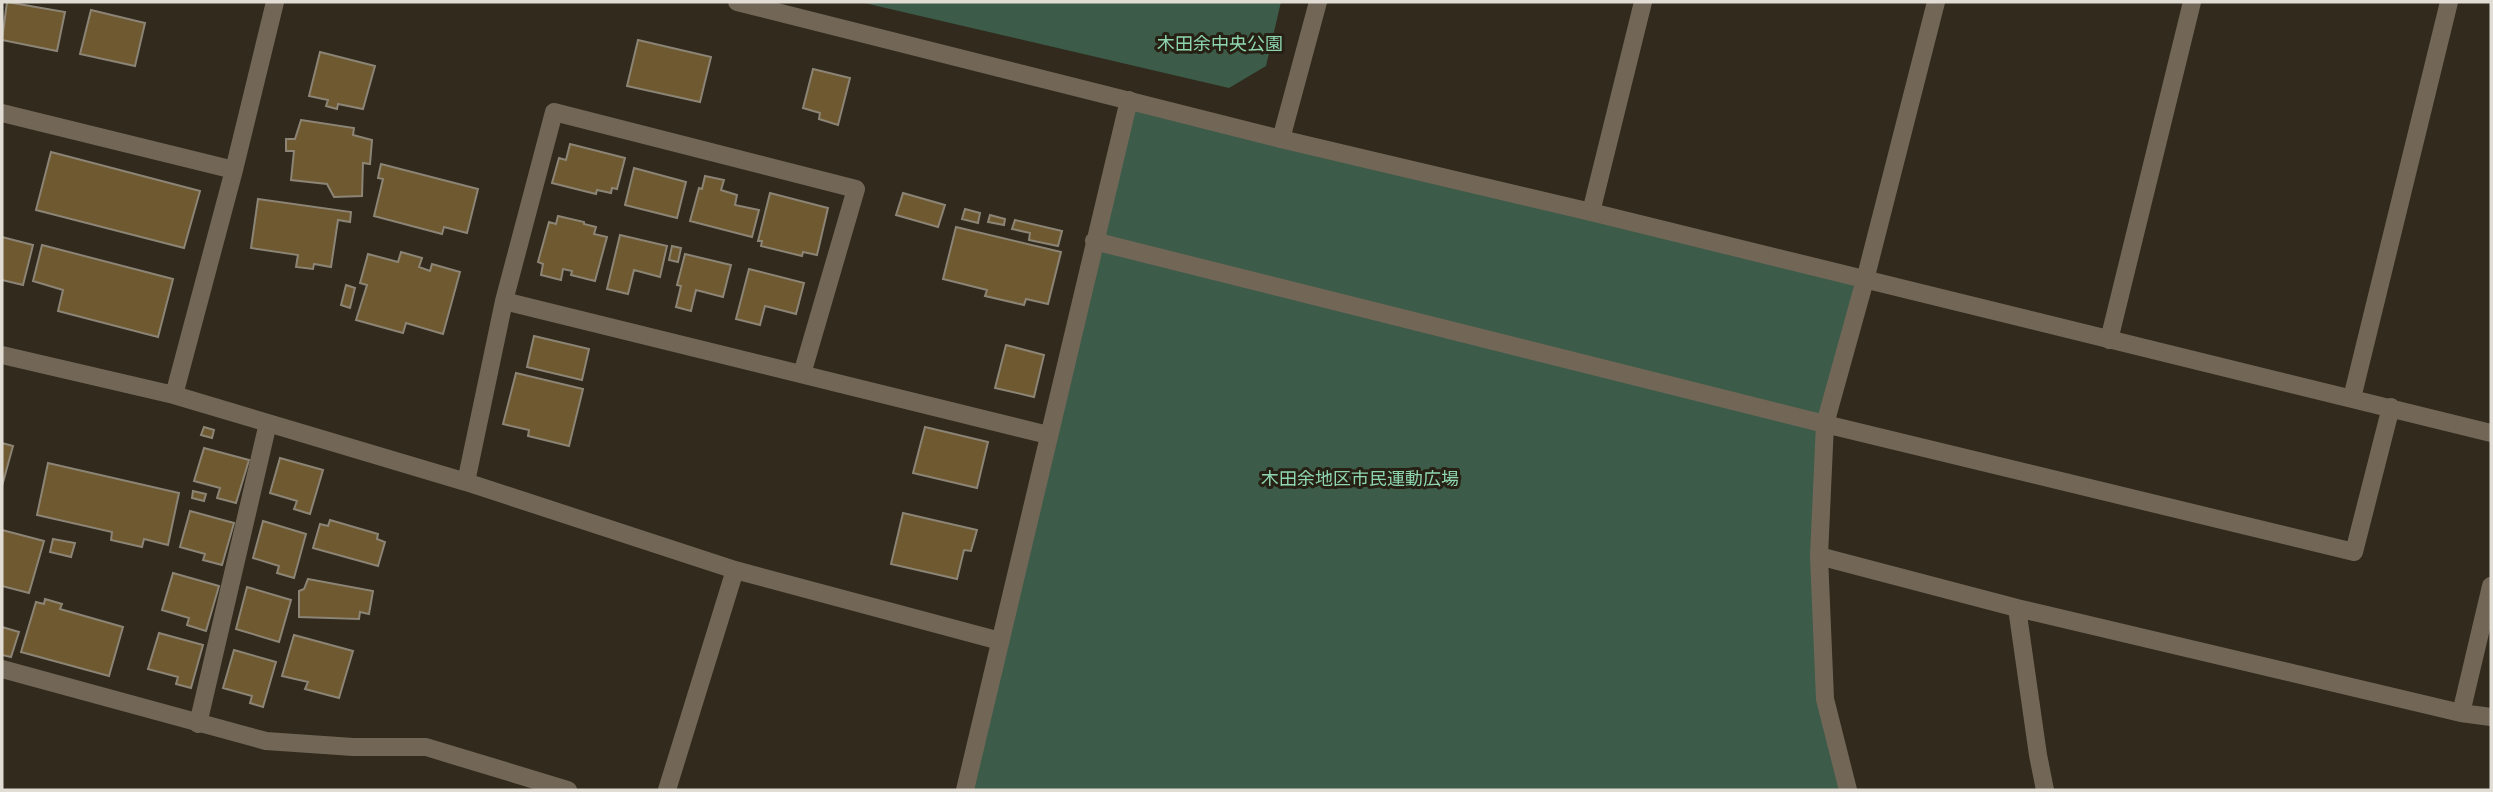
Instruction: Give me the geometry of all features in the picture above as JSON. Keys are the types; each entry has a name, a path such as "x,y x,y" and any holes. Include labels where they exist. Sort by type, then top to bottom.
{"street":[{"path":"174,395 234,170 275,2"},
{"path":"737,2 1281,139 1591,212 2491,433"},
{"path":"1281,139 1318,2"},
{"path":"1591,212 1643,2"},
{"path":"1848,790 1825,699 1819,556 1825,424 1936,2"},
{"path":"2109,340 2192,2"},
{"path":"2352,398 2449,2"},
{"path":"965,790 1129,100"},
{"path":"466,482 504,301 554,112 856,190 802,374"},
{"path":"2,113 234,170"},
{"path":"1094,241 1825,424 2354,552 2391,407"},
{"path":"504,301 1048,435"},
{"path":"2,355 174,395 466,482 735,570 1000,641"},
{"path":"198,724 268,424"},
{"path":"1819,556 2017,608 2462,713 2491,717"},
{"path":"667,790 735,570"},
{"path":"2462,713 2491,586"},
{"path":"2017,608 2045,790"},
{"path":"2,669 266,741 353,747 426,747 568,790"}],"green space":[{"name":"木田余中央公園","path":"860,2 1281,2 1266,66 1229,88"},
{"name":"木田余地区市民運動広場","path":"1129,100 1865,280 1825,424 1825,699 1848,790 965,790"}],"building":[{"path":"7,2 65,12 57,51 2,40"},
{"path":"91,10 145,23 135,66 80,54"},
{"path":"638,40 711,57 700,102 627,86"},
{"path":"320,52 375,66 363,109 338,104 337,109 326,106 328,100 309,96"},
{"path":"813,69 850,78 838,125 819,119 820,113 803,108"},
{"path":"301,120 354,128 353,135 372,140 370,164 363,163 362,196 334,197 327,184 291,180 294,151 286,151 286,139 295,139"},
{"path":"570,144 625,158 617,189 612,188 611,193 597,190 596,194 552,183 559,158 566,160"},
{"path":"51,152 200,191 184,248 36,210"},
{"path":"381,164 478,189 467,233 444,227 442,234 374,216 383,179 378,178"},
{"path":"634,168 686,182 677,218 625,205"},
{"path":"705,176 724,180 721,190 737,195 735,205 759,210 752,237 690,221"},
{"path":"770,193 828,208 817,255 803,252 802,256 761,246 762,241 758,241"},
{"path":"903,193 945,205 938,227 896,215"},
{"path":"258,199 351,212 350,222 338,220 331,267 314,264 313,269 296,267 298,255 251,248"},
{"path":"965,209 980,213 978,223 962,219"},
{"path":"990,215 1005,219 1004,225 988,222"},
{"path":"558,216 596,227 594,234 607,237 595,281 571,275 572,271 563,269 561,280 541,275 543,264 538,262 549,222 556,224"},
{"path":"1015,220 1062,231 1058,246 1029,240 1030,233 1012,229"},
{"path":"956,227 1061,252 1048,304 1026,299 1024,305 985,296 987,290 943,279"},
{"path":"620,235 667,246 660,277 634,270 628,294 607,289"},
{"path":"2,237 33,245 23,285 2,280"},
{"path":"42,245 173,279 158,337 58,311 63,290 33,281"},
{"path":"672,246 681,248 678,262 669,260"},
{"path":"401,252 422,258 419,267 430,271 432,264 460,272 443,334 406,323 403,333 356,320 367,285 360,283 368,254 398,262"},
{"path":"685,254 731,265 723,297 696,290 691,311 676,307 681,286 677,285"},
{"path":"749,269 804,283 796,314 765,306 760,325 736,319"},
{"path":"346,285 355,288 350,308 341,305"},
{"path":"534,336 589,349 582,380 527,367"},
{"path":"1006,345 1044,355 1034,397 995,388"},
{"path":"516,373 583,389 569,446 528,436 529,430 503,424"},
{"path":"204,427 214,430 212,438 201,435"},
{"path":"925,427 988,442 977,488 913,473"},
{"path":"2,443 13,446 2,486"},
{"path":"204,448 249,460 236,503 217,498 220,488 194,481"},
{"path":"280,458 323,470 310,514 294,509 297,501 270,493"},
{"path":"48,463 179,493 168,545 144,539 142,547 111,540 112,532 37,515"},
{"path":"193,491 206,494 204,501 192,498"},
{"path":"190,511 234,523 222,565 203,560 205,554 180,547"},
{"path":"903,513 977,530 971,551 964,550 957,579 891,564"},
{"path":"330,520 378,534 377,539 385,542 378,566 313,548 320,524 328,526"},
{"path":"263,521 306,534 294,578 277,573 279,566 253,558"},
{"path":"2,530 44,541 29,593 2,586"},
{"path":"53,539 75,543 71,557 50,552"},
{"path":"173,573 219,586 206,631 187,625 189,618 162,610"},
{"path":"308,579 373,591 369,614 360,612 359,619 299,617 299,591 304,589"},
{"path":"247,587 291,600 279,642 236,629"},
{"path":"45,599 62,604 60,609 123,627 109,676 21,652 36,602 44,604"},
{"path":"2,627 19,632 11,657 2,655"},
{"path":"159,633 203,645 191,688 176,684 178,677 148,669"},
{"path":"294,635 353,651 339,698 305,689 308,682 282,676"},
{"path":"234,650 276,662 263,707 250,703 252,696 223,688"}]}
